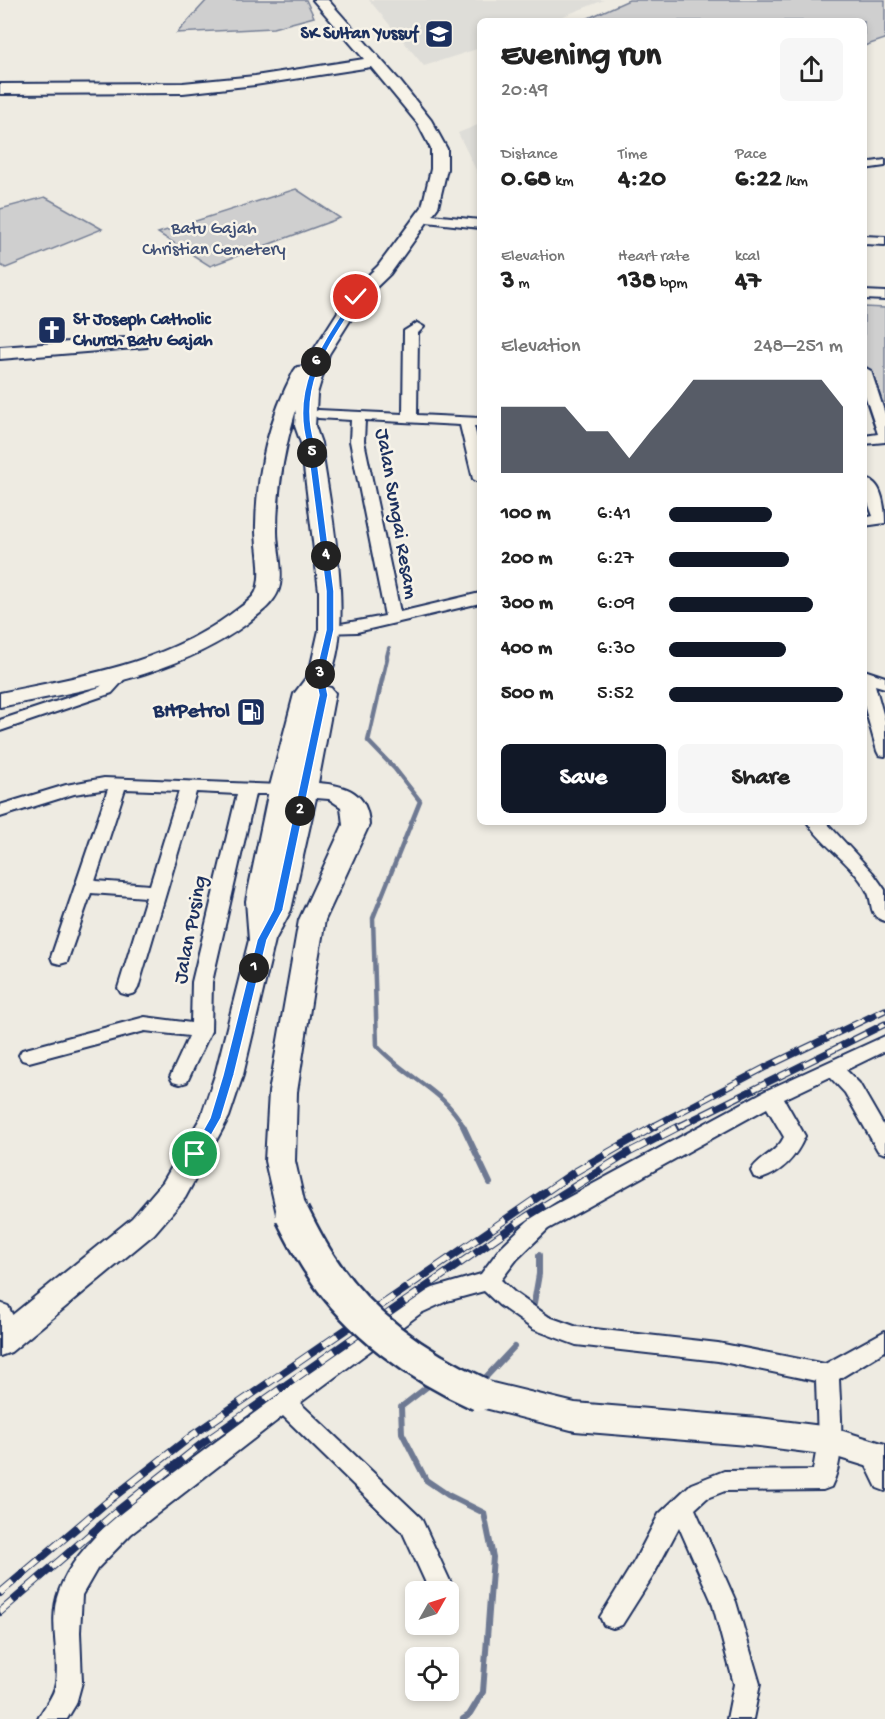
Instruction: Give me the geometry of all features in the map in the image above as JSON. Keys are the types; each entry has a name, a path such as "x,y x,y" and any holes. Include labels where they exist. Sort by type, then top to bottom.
{"main road":[{"path":"0,700 122,673 176,656 203,643 250,610 266,594 269,585 266,539 267,508 280,426 356,297 384,270 430,207 439,169 439,149 425,123 394,83 320,0"},
{"path":"0,90 185,88 374,62"},
{"path":"0,353 140,343"},
{"path":"311,444 318,414 312,374"},
{"path":"4,1330 114,1252 143,1226 174,1190 215,1118 229,1075 262,940 278,910 293,791 323,695 320,675 330,630 330,591 311,444 305,426 312,374"},
{"path":"293,791 325,790 344,797 355,809 356,825 312,920 283,1092 280,1161 292,1214 325,1273 366,1320 412,1358 457,1385 480,1394 575,1418 759,1432 830,1441 881,1465"}],"street":[{"path":"867,166 885,163"},
{"path":"422,219 477,224"},
{"path":"867,240 885,241"},
{"path":"867,295 885,296"},
{"path":"410,418 411,331 417,327"},
{"path":"867,380 885,437 867,440"},
{"path":"318,414 473,422 477,455"},
{"name":"Jalan Sungai Resam","path":"358,417 357,441 393,618"},
{"path":"867,522 883,519 868,484"},
{"path":"330,630 477,599"},
{"path":"0,726 106,690 122,673"},
{"path":"867,676 885,683"},
{"path":"867,686 885,751"},
{"path":"0,811 72,789 104,783 293,791"},
{"path":"60,957 118,784"},
{"path":"128,988 189,786"},
{"name":"Jalan Pusing","path":"180,1077 201,1031 202,982 247,790"},
{"path":"819,825 867,876 878,893 880,910 885,915"},
{"path":"84,886 158,892"},
{"path":"29,1055 145,1024 201,1031"},
{"path":"61,1714 69,1682 67,1632 70,1593 88,1561 122,1526 413,1307 441,1294 488,1281 509,1253 540,1223 687,1140 772,1096 885,1043"},
{"path":"832,1067 852,1088 885,1146"},
{"path":"761,1171 779,1161 789,1149 795,1136 782,1118 772,1096"},
{"path":"488,1281 507,1299 541,1323 576,1336 718,1352 828,1374 885,1340"},
{"path":"614,1617 644,1568 668,1522 699,1491 724,1481 823,1480 830,1441 828,1374"},
{"path":"284,1402 412,1526 438,1581"},
{"path":"682,1506 724,1602 747,1684 740,1719"}],"shaded area":[{"name":"SK Sultan Yussuf","path":"369,0 604,0 559,18 477,18 477,49 424,66"},
{"path":"477,125 477,172 458,133"}],"green space":[{"path":"205,0 306,0 314,17 273,28 177,33"},
{"path":"629,0 885,0 885,39 867,45 867,18 589,18"},
{"name":"Batu Gajah Christian Cemetery","path":"296,189 340,218 210,266 158,233"},
{"path":"45,197 102,229 6,268 0,265 0,209"},
{"path":"867,307 885,308 885,402 867,403"}],"waterway":[{"path":"386,660 389,648"},
{"path":"387,658 368,741 395,769 420,801 373,918 377,1046 445,1102 464,1127"},
{"path":"463,1126 490,1183"},
{"path":"534,1303 539,1274 539,1255"},
{"path":"479,1379 485,1378 514,1347"},
{"path":"432,1383 401,1407 402,1433 426,1480 448,1495 484,1513 493,1557 483,1692 469,1715 463,1719"}],"railway":[{"path":"652,1127 766,1067 885,1010"},
{"path":"680,1126 885,1024"},
{"path":"0,1593 107,1502 194,1434 573,1173 655,1126"},
{"path":"0,1612 116,1512 203,1443 526,1217 628,1153 680,1126"}],"place":[{"name":"SK Sultan Yussuf","path":"439,34"},
{"name":"St Joseph Catholic Church Batu Gajah","path":"52,330"},
{"name":"BHPetrol","path":"251,712"}],"route":[{"path":"195,1154 215,1118 229,1075 239,1026 262,940 278,910 301,810 323,695 320,675 330,630 330,591 311,444 305,426 307,394 320,354 356,297"}]}
